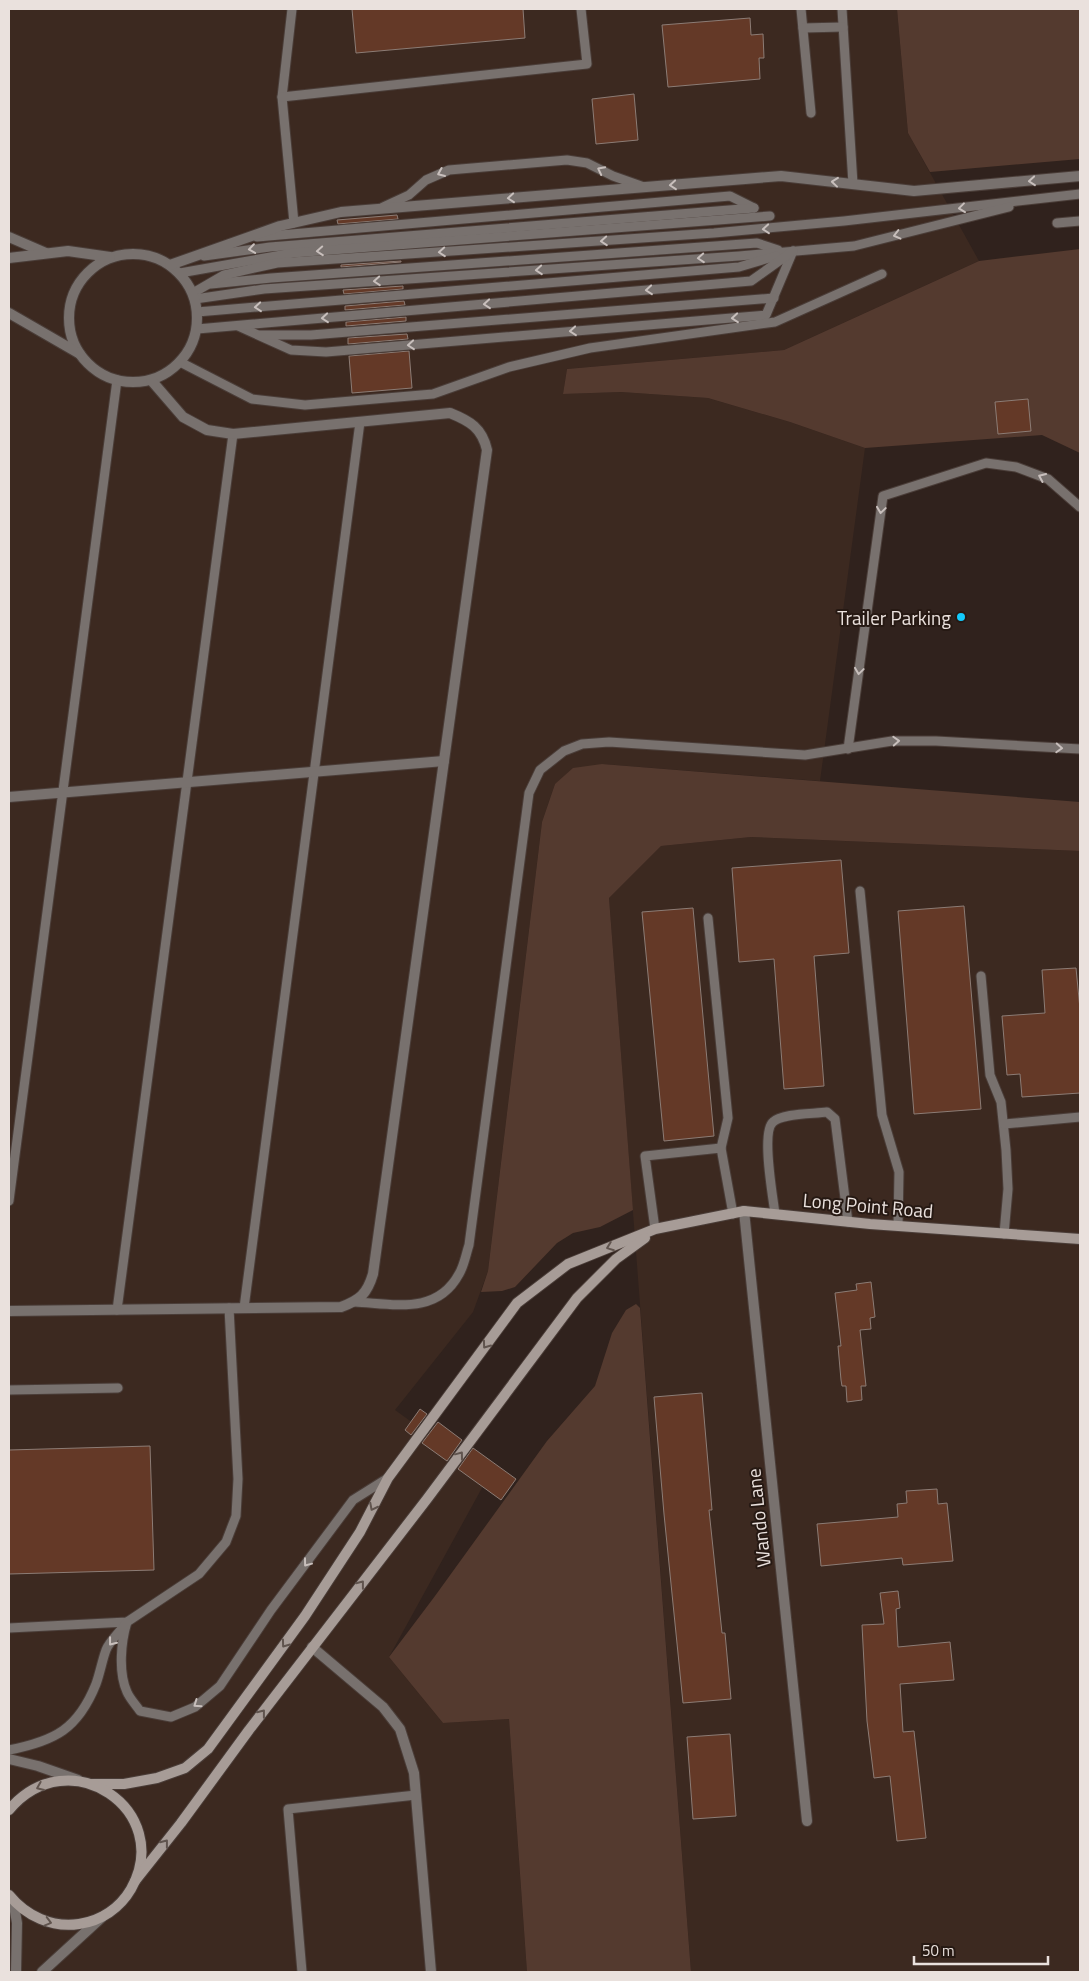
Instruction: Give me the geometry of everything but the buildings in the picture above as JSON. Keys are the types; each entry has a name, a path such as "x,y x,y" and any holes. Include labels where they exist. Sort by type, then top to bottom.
{"main road":[{"name":"Long Point Road","path":"92,1784 124,1784 158,1778 185,1768 208,1749 305,1616 360,1532 388,1478 517,1303 568,1264 655,1229 744,1211 848,1222 1080,1239"},
{"path":"11,1898 25,1911 39,1919 54,1924 71,1925 87,1923 102,1917 121,1902 577,1298 616,1260 655,1229"},
{"path":"9,1810 23,1796 40,1786 53,1782 78,1780 92,1784 115,1797 132,1818 137,1830 140,1849 139,1869 135,1881"}],"street":[{"path":"170,265 294,223 341,212 781,176 914,191 1080,176"},
{"path":"9,236 47,254"},
{"path":"9,258 68,251 111,257"},
{"path":"123,254 147,255 170,265 180,273 194,296 197,312 197,330 190,347 180,362 162,375 151,380 128,382 117,380 96,370 80,354 74,344 68,322 71,299 78,283 90,269 111,257 123,254"},
{"path":"9,314 80,354"},
{"path":"9,1311 341,1307 355,1302 369,1289 373,1274 487,450 484,438 469,421 450,413 233,434 207,430 183,417 151,380"},
{"path":"9,797 444,761"},
{"name":"Wando Lane","path":"744,1211 806,1821"},
{"path":"312,1647 383,1708 400,1729 414,1773 431,1972"},
{"path":"9,1759 38,1766 78,1780"},
{"path":"11,1898 17,1923 16,1972"},
{"path":"42,1972 102,1917"}],"lane":[{"path":"292,9 282,97 294,223"},
{"path":"282,97 587,64 581,9"},
{"path":"801,9 811,113"},
{"path":"842,9 853,184"},
{"path":"803,28 843,27"},
{"path":"380,209 409,195 426,180 449,170 478,167 567,160 586,163 613,176 646,187"},
{"path":"194,296 224,275 277,263 714,233 1080,194"},
{"path":"247,238 730,196 790,226"},
{"path":"194,296 264,289 854,246 1046,198"},
{"path":"189,258 270,247 754,208"},
{"path":"180,273 293,253 770,216"},
{"path":"1057,223 1080,221"},
{"path":"208,285 272,278 757,243 783,252"},
{"path":"236,326 291,350 326,352 766,315 793,251"},
{"path":"197,312 739,268 793,251"},
{"path":"197,330 752,281 793,251"},
{"path":"180,362 252,399 305,405 434,394 509,367 590,348 775,322 882,274"},
{"path":"258,335 311,334 774,298"},
{"path":"9,1201 117,380"},
{"path":"244,1308 360,422"},
{"path":"117,1310 233,434"},
{"path":"848,749 883,496 986,463 1016,467 1048,479 1080,507"},
{"path":"355,1302 413,1304 431,1301 448,1290 460,1273 469,1245 529,793 540,770 564,751 582,744 609,742 805,755 892,741 936,741 1080,749"},
{"path":"860,891 882,1116 898,1172 898,1226"},
{"path":"708,918 728,1118 721,1148 733,1214"},
{"path":"981,976 990,1075 1001,1102 1004,1124 1008,1189 1004,1234"},
{"path":"775,1214 767,1139 770,1125 782,1117 827,1112 835,1119 848,1222"},
{"path":"1004,1124 1080,1118"},
{"path":"655,1229 644,1156 721,1148"},
{"path":"9,1750 28,1747 47,1740 71,1726 83,1711 96,1683 106,1648 127,1622 199,1574 226,1542 236,1516 238,1479 230,1308"},
{"path":"9,1390 118,1388"},
{"path":"127,1622 124,1634 122,1670 127,1691 140,1712 171,1717 195,1706 220,1686 271,1610 354,1500 388,1478"},
{"path":"9,1628 127,1622"},
{"path":"302,1972 288,1809 416,1795"}],"shaded area":[{"path":"9,9 897,9 908,133 979,261 784,350 567,369 563,394 621,392 708,398 790,422 865,448 820,781 602,764 555,784 542,822 488,1271 473,1312 395,1410 488,1477 389,1657 443,1723 509,1719 527,1972 9,1972"},
{"path":"897,9 1080,9 1080,159 930,172 908,133"},
{"path":"1080,249 1080,453 1042,435 865,448 790,422 708,398 621,392 563,394 567,369 784,350 979,261"},
{"path":"602,764 1080,802 1080,851 751,837 661,846 609,898 633,1210 600,1227 573,1233 557,1243 515,1287 502,1291 481,1292 488,1271 542,822 555,784 573,768"},
{"path":"751,837 1080,851 1080,1972 691,1972 609,898 661,846"},
{"path":"636,1304 640,1308 691,1972 527,1972 509,1719 443,1723 389,1657 547,1441 595,1386 612,1333 626,1310"}],"place":[{"name":"Trailer Parking","path":"961,617"}]}
